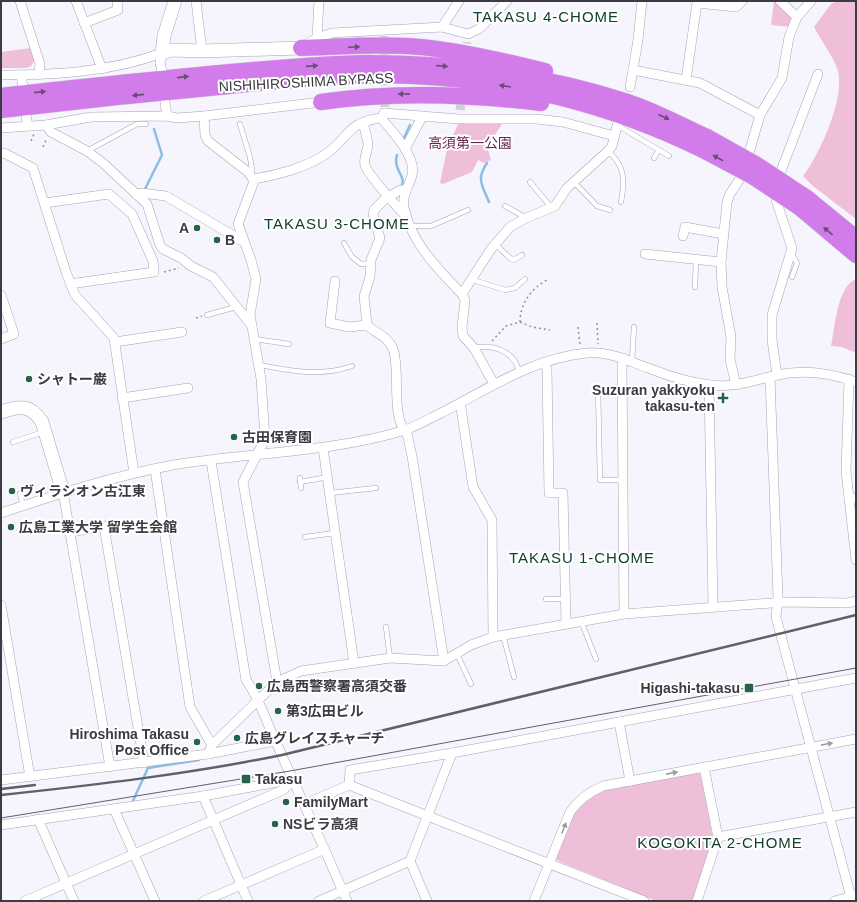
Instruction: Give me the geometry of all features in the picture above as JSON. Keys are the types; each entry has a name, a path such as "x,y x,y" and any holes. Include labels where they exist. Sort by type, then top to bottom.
{"highway":[{"path":"300,48 407,46 471,54 595,84 614,93 624,110"},
{"name":"NISHIHIROSHIMA BYPASS","path":"1,96 273,68 368,63 456,67 501,73 546,82 624,110 704,143 752,176 803,203 856,238"},
{"name":"NISHIHIROSHIMA BYPASS","path":"1,110 273,82 330,78 411,76 464,81 542,93 624,110"},
{"path":"321,102 383,95 437,95 522,100 624,110"},
{"name":"NISHIHIROSHIMA BYPASS","path":"803,203 856,255"}],"street":[{"path":"20,1 40,64 38,75"},
{"path":"76,1 102,69"},
{"path":"84,23 118,10 117,1"},
{"path":"162,71 164,36 175,1"},
{"path":"196,1 202,52"},
{"path":"317,38 319,1"},
{"path":"442,27 459,1"},
{"path":"1,75 38,75 102,69 171,50 202,52 300,48 317,38 332,33 384,34 442,27 467,38 479,29 507,1"},
{"path":"462,294 473,280 495,244 510,227 524,219 555,206 567,188 612,146 614,136 624,110 634,70 642,1"},
{"path":"686,80 697,3 718,3 736,7 742,1"},
{"path":"780,1 797,17"},
{"path":"736,385 730,359 731,337 722,287 721,262 727,202 730,194 743,174 760,115 782,78 789,36 797,17 811,1"},
{"path":"634,70 700,83 760,115"},
{"path":"818,74 776,184 776,200 791,244 791,252 772,314 776,617 794,690 853,898 835,901"},
{"path":"21,75 23,88"},
{"path":"1,128 46,125 91,117 167,116 177,118 204,116 321,102"},
{"path":"165,103 167,116"},
{"path":"204,116 205,135 208,142 250,175 268,177 319,159 331,150 356,124 363,123 383,113 422,117 459,115 536,119 564,122 614,136"},
{"path":"383,113 405,149 413,173 405,190 404,198 406,216"},
{"path":"26,116 28,126"},
{"path":"405,149 422,117"},
{"path":"363,123 368,146 364,160 365,166 406,216 429,260 462,294 465,300 462,327 463,336 474,348 494,384"},
{"path":"46,125 51,132 87,151 103,163 147,204 160,245 163,249 213,277 229,295 236,307 252,326"},
{"path":"1,154 4,153 33,168 70,284 75,295 114,338 134,473"},
{"path":"250,175 253,184 238,224 251,260 256,280 250,315 264,409 265,439 258,456 248,470 243,482 277,682"},
{"path":"367,325 364,302 370,277 371,264 380,238 373,215 377,205 400,190 405,190"},
{"path":"137,195 141,193 166,196 244,242"},
{"path":"45,203 109,194 132,214 153,261 154,272 70,284"},
{"path":"683,236 685,227 723,234"},
{"path":"645,254 721,262"},
{"path":"335,281 330,323 349,327 367,325 386,337 393,349 396,360 397,403 404,430 407,433 412,456 444,661"},
{"path":"1,295 14,334 1,339"},
{"path":"115,342 182,332"},
{"path":"1,513 63,492 134,473 211,461 323,448 359,442 404,430 459,405 494,384 519,372 544,363 581,354 599,354 628,360 668,376 709,385 736,385 773,376 808,372 826,373 853,380 846,471 852,498 856,560"},
{"path":"624,614 622,364 628,360"},
{"path":"544,363 547,369 549,493 563,493 566,623"},
{"path":"709,385 713,606"},
{"path":"122,398 188,388"},
{"path":"459,405 461,408 473,487 492,520 493,637"},
{"path":"1,412 15,407 31,410 38,415 45,431 63,492 71,532 110,767"},
{"path":"323,448 354,663"},
{"path":"211,461 246,680 259,701 275,741 294,779 347,901"},
{"path":"155,469 190,707 212,746"},
{"path":"71,532 104,526 144,763"},
{"path":"208,754 212,746 277,682 301,671 390,658 444,661 471,645 493,637 624,614 713,606 777,603 847,603 856,601"},
{"path":"1,605 30,777"},
{"path":"349,785 350,770 452,753 856,678"},
{"path":"619,722 630,781"},
{"path":"534,901 570,812 577,802 594,790 604,786 856,739"},
{"path":"1,780 208,754 275,741"},
{"path":"427,901 410,861 452,753"},
{"path":"697,901 718,837 704,767"},
{"path":"1,825 203,796 294,779"},
{"path":"26,901 283,790 294,779"},
{"path":"305,804 349,785 427,817 644,901"},
{"path":"203,796 248,901"},
{"path":"114,809 155,901"},
{"path":"718,837 856,812"},
{"path":"38,819 74,901"},
{"path":"204,901 325,849"},
{"path":"319,901 410,861"}],"lane":[{"path":"624,110 659,150 669,156"},
{"path":"87,151 137,124 146,124"},
{"path":"240,124 250,157 252,170 250,175"},
{"path":"654,158 659,150"},
{"path":"608,151 617,160 621,168 624,186 621,202"},
{"path":"530,182 551,207"},
{"path":"574,182 597,206 610,210"},
{"path":"505,206 521,215 524,219"},
{"path":"411,226 431,226 468,210"},
{"path":"344,243 352,257 361,264 371,264"},
{"path":"495,244 511,259 514,260 522,255"},
{"path":"791,252 797,263 792,277"},
{"path":"695,287 696,259"},
{"path":"473,280 505,290 515,288 525,280"},
{"path":"207,315 236,307"},
{"path":"628,360 634,327"},
{"path":"254,339 290,344"},
{"path":"474,348 490,346 503,351 511,356 518,366 519,372"},
{"path":"258,365 282,370 315,373 324,371 335,372 352,366"},
{"path":"598,388 600,480 622,480"},
{"path":"13,442 45,431"},
{"path":"301,488 300,480 328,478"},
{"path":"330,493 376,488"},
{"path":"20,493 23,506"},
{"path":"305,537 335,533"},
{"path":"546,599 565,599"},
{"path":"581,621 596,660"},
{"path":"386,627 390,658"},
{"path":"503,635 514,677"},
{"path":"457,654 471,684"}],"path":[{"path":"31,141 33,136"},
{"path":"43,147 47,138"},
{"path":"165,271 184,267"},
{"path":"520,322 523,306 528,297 540,284 547,280"},
{"path":"490,346 494,338 506,326 520,322 526,326 550,330"},
{"path":"597,323 599,354"},
{"path":"578,327 581,354"}],"green space":[{"path":"774,1 779,1 796,17 792,27 771,25"},
{"path":"838,1 856,1 856,219 813,186 803,176 817,154 830,125 838,96 838,71 831,55 814,27 831,4"},
{"path":"31,48 35,60 31,66 26,68 1,68 1,52"},
{"name":"高須第一公園","path":"504,121 487,147 491,160 484,163 478,160 472,172 443,184 440,183 447,149 459,122"},
{"path":"856,280 856,353 842,347 831,346 840,300 848,285"},
{"path":"698,772 701,775 713,839 692,901 656,901 558,861 555,858 574,813 578,807 588,799 601,792 634,782"}],"waterway":[{"path":"404,138 410,125"},
{"path":"145,189 162,155 154,129"},
{"path":"397,155 396,165 403,180 401,187"},
{"path":"487,163 482,173 481,182 489,202"},
{"path":"132,803 148,768 199,760"}],"tunnel":[{"path":"384,36 385,107"},
{"path":"465,57 467,42"},
{"path":"460,110 462,92"}],"tram line":[{"path":"1,818 290,771 856,668"}],"railway":[{"path":"1,795 142,778 212,768 282,755 856,615"},
{"path":"1,789 35,785"}],"place":[{"name":"A","path":"197,228"},
{"name":"B","path":"217,240"},
{"name":"シャトー巌","path":"29,379"},
{"name":"Suzuran yakkyoku takasu-ten","path":"723,398"},
{"name":"古田保育園","path":"234,437"},
{"name":"ヴィラシオン古江東","path":"12,491"},
{"name":"広島工業大学 留学生会館","path":"11,527"},
{"name":"広島西警察署高須交番","path":"259,686"},
{"name":"Higashi-takasu","path":"749,688"},
{"name":"第3広田ビル","path":"278,711"},
{"name":"広島グレイスチャーチ","path":"237,738"},
{"name":"Hiroshima Takasu Post Office","path":"197,742"},
{"name":"Takasu","path":"246,779"},
{"name":"FamilyMart","path":"286,802"},
{"name":"NSビラ高須","path":"275,824"}],"district":[{"name":"TAKASU 4-CHOME","path":"546,16"},
{"name":"TAKASU 3-CHOME","path":"337,223"},
{"name":"TAKASU 1-CHOME","path":"582,557"},
{"name":"KOGOKITA 2-CHOME","path":"720,842"}]}
